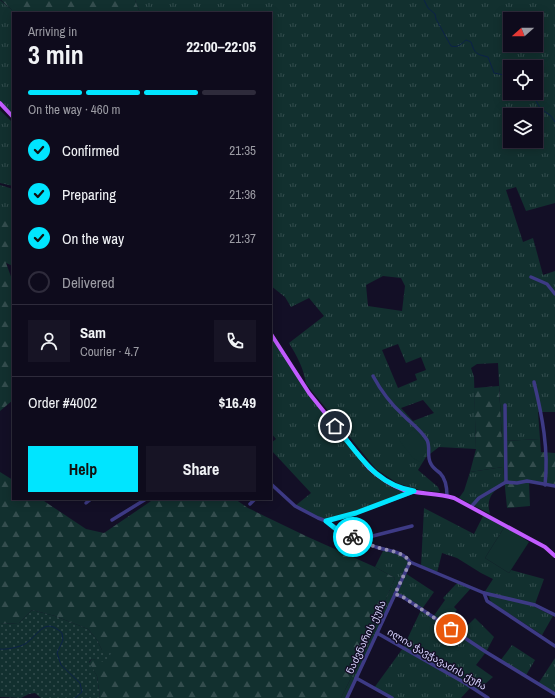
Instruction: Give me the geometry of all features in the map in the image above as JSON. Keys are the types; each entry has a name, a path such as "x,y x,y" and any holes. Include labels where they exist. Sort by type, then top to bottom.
{"main road":[{"path":"0,103 12,116"},
{"path":"272,336 309,392 369,468 384,481 405,490 454,498 535,542 555,556"}],"street":[{"path":"531,277 547,284 555,294"},
{"path":"373,376 391,402 414,424 427,440 428,457 431,464 445,480 447,496"},
{"path":"534,382 541,412 547,466 545,485"},
{"path":"505,404 506,482"},
{"path":"471,507 479,498 506,482 517,483 527,481 555,486"},
{"path":"272,485 295,506 326,521 336,529 377,547 401,554 410,562 484,593 535,605 555,615"},
{"path":"326,521 356,513 414,491"},
{"path":"86,503 90,500"},
{"path":"112,520 144,500"},
{"path":"250,504 254,500"},
{"path":"360,540 412,526"},
{"name":"ნაძვნარის ქუჩა","path":"347,698 410,562"},
{"path":"484,593 488,601 555,646"},
{"path":"395,594 403,597 486,652 555,694"},
{"name":"ილია ჭავჭავაძის ქუჩა","path":"377,633 478,690 488,698"},
{"path":"356,678 392,698"}],"green space":[{"path":"0,0 12,10 12,116 0,104"},
{"path":"1,0 135,0 140,12 12,12 12,10"},
{"path":"135,0 555,0 555,203 526,211 516,187 506,190 523,242 533,238 543,275 555,271 555,412 538,412 540,439 502,441 498,363 477,364 471,368 474,377 476,449 439,447 426,457 418,470 438,487 440,492 419,490 397,483 376,469 306,384 300,363 289,343 324,316 309,298 291,307 285,297 272,287 272,12 140,12","holes":["383,276 401,278 405,286 402,311 368,306 366,285","398,344 406,363 421,357 426,370 415,374 417,380 398,388 382,350","423,400 434,413 413,421 401,408"]},
{"path":"0,110 12,122 12,186 0,183"},
{"path":"0,185 12,189 12,217 0,217"},
{"path":"0,217 12,217 12,266 6,263 12,279 12,401 0,411"},
{"path":"272,336 298,376 369,468 396,487 414,491 356,513 326,521 295,506 311,493 272,451 272,442 276,439 272,434"},
{"path":"499,386 502,441 540,439 541,452 555,453 555,484 529,482 530,506 507,508 503,467 470,472 476,449 474,388"},
{"path":"414,429 426,443 427,451 420,462 413,458 399,440"},
{"path":"503,467 505,484 493,493 489,500 490,514 459,498 464,491 470,472"},
{"path":"0,472 12,479 12,500 42,500 86,529 104,533 153,500 236,500 248,508 375,567 395,578 362,656 341,698 100,698 97,676 89,663 92,659 97,660 102,650 97,640 88,629 55,616 32,610 19,623 0,624"},
{"path":"424,508 474,534 484,514 505,526 485,558 509,573 511,570 544,579 535,604 484,593 493,579 457,558 442,553 437,573 421,566"},
{"path":"505,526 529,542 509,573 485,558"},
{"path":"384,549 401,554 410,562 405,573 434,592 422,609 433,617 445,600 443,598 458,582 472,587 454,607 457,610 443,624 459,634 475,618 494,637 486,652 476,665 493,677 478,690 471,687 461,698 388,698 389,697 374,688 403,648 421,610 395,594 347,698 341,698 362,656 395,578 375,567"},
{"path":"488,595 531,605 553,616 542,635 491,602"},
{"path":"32,610 55,616 88,629 97,640 102,650 111,653 108,660 104,662 92,659 89,662 97,676 100,698 41,698 35,693 21,698 0,697 0,624 19,623"},
{"path":"512,645 535,660 525,677 500,661"},
{"path":"555,658 555,694 538,684"}],"waterway":[{"path":"424,0 428,8 435,14 436,19 451,46 458,46 466,40 471,42 476,53 488,57 494,73 503,75"},
{"path":"536,100 540,108 551,116 555,122"},
{"path":"0,649 13,648 25,644 46,627 51,626 56,628 62,633 63,640 57,653 61,665 80,683 82,692 75,698"}],"way so far":[{"path":"353,537 377,547 401,554 408,558 410,562 395,594 403,597 451,629"}],"route":[{"path":"335,426 377,476 396,487 414,491 356,513 326,521 336,529 353,537"}]}
